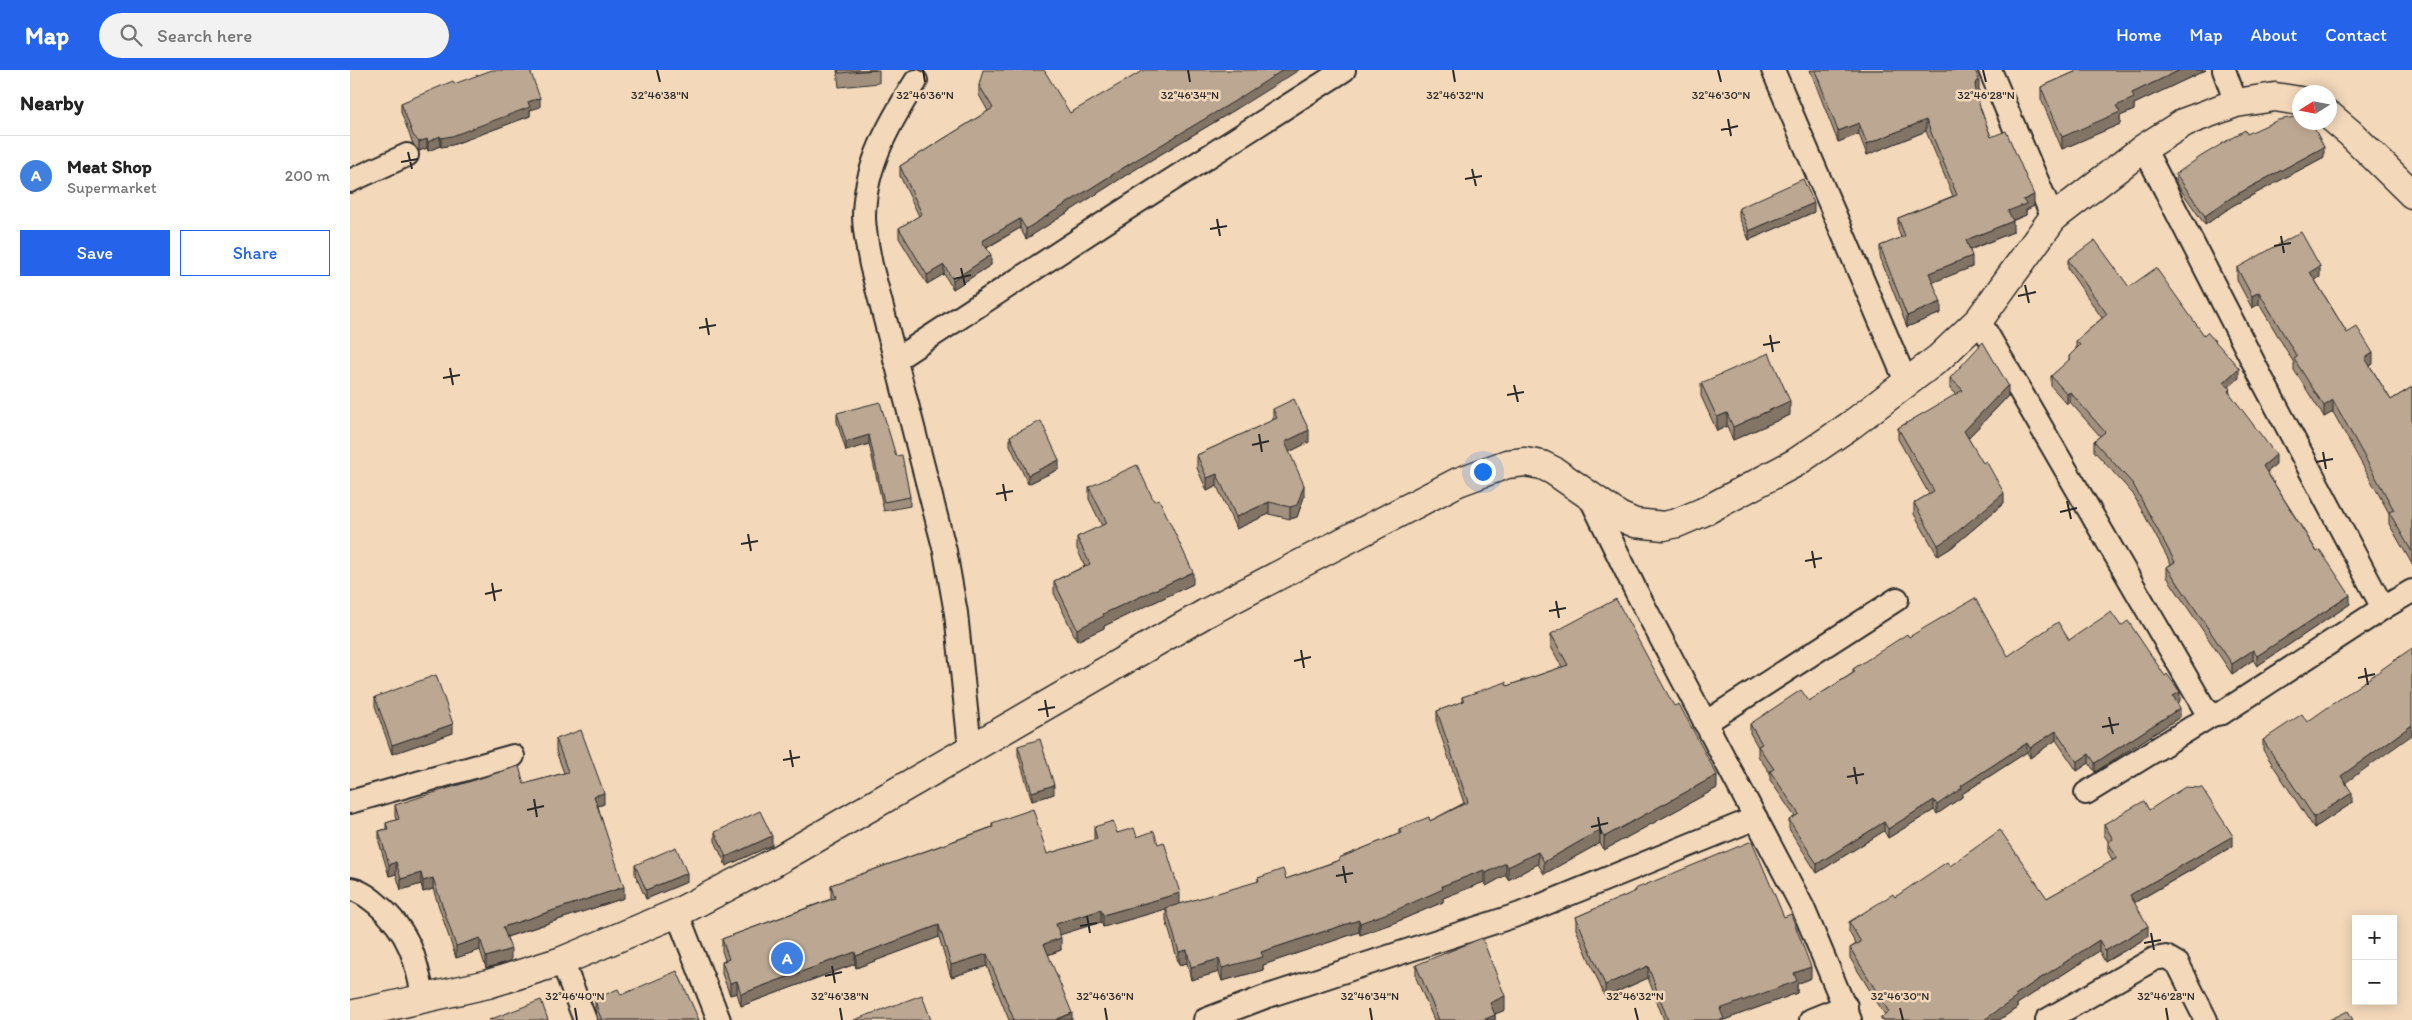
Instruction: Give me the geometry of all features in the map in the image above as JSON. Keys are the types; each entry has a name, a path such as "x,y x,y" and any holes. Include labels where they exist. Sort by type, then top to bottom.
{"street":[{"path":"895,360 1112,218 1344,70"},
{"path":"1773,70 1907,384"},
{"path":"1990,70 2053,218"},
{"path":"2224,70 2236,103"},
{"path":"916,80 891,121 882,140 867,188 864,215 871,265 945,551 956,613 970,748"},
{"path":"354,1017 488,984 562,961 677,913 774,863 1206,613 1458,482 1507,464 1525,462 1542,465 1568,479 1619,516 1635,523 1664,526 1677,523 1702,512 1794,463 1851,425 1939,358 1979,320 2053,218 2144,148 2184,122 2236,103 2275,97 2292,100"},
{"path":"2337,122 2412,194"},
{"path":"2144,148 2265,385 2383,608"},
{"path":"350,181 407,155"},
{"path":"1979,320 2203,706 2212,715"},
{"path":"1589,495 1636,591 1803,908 1848,1013 1811,1020"},
{"path":"2086,793 2212,715 2222,713 2383,608 2412,592"},
{"path":"1705,723 1897,599"},
{"path":"350,802 513,756"},
{"path":"1206,1020 1266,997 1520,914 1756,818"},
{"path":"350,889 373,900 390,914 402,931 416,960 424,1000"},
{"path":"677,913 719,1020"},
{"path":"2047,1020 2154,958 2166,957 2178,964 2206,1020"},
{"path":"562,961 585,1020"}],"building":[{"path":"492,70 530,70 540,98 528,102 530,107 452,136 441,138 440,136 428,142 427,139 419,142 413,135 401,103 453,81 454,84"},
{"path":"838,70 876,70 839,73"},
{"path":"983,70 1044,70 1070,113 1144,70 1283,70 1026,229 1020,219 982,241 991,255 953,280 944,265 927,275 899,228 922,214 900,166 993,108 979,85"},
{"path":"1815,70 1975,70 1979,80 1975,84 1977,99 1991,137 2006,131 2034,195 2023,200 2026,204 2008,211 2013,221 1966,240 1972,256 1929,273 1941,302 1907,316 1880,246 1905,236 1898,218 1957,195 1926,120 1867,144 1859,123 1838,131"},
{"path":"2079,70 2180,70 2132,93 2134,98 2116,106 2120,112 2062,137 2041,87"},
{"path":"2292,117 2292,130 2315,130 2324,147 2232,197 2205,216 2176,174 2245,130 2247,134 2278,120"},
{"path":"1803,179 1814,203 1749,231 1739,208"},
{"path":"2301,232 2320,266 2310,272 2347,333 2357,327 2373,353 2365,358 2391,400 2412,387 2412,552 2389,512 2394,510 2333,400 2324,406 2294,359 2297,357 2259,292 2252,296 2237,268"},
{"path":"2095,240 2129,287 2156,268 2204,335 2207,332 2239,368 2224,382 2230,389 2228,391 2276,455 2263,466 2317,552 2320,550 2350,595 2257,656 2253,650 2232,664 2167,567 2175,562 2133,484 2094,441 2105,432 2070,392 2067,394 2051,376 2071,358 2069,356 2080,345 2076,341 2107,314 2068,260"},
{"path":"1983,342 2008,385 1964,431 1983,463 1986,461 2004,493 1951,537 1938,545 1914,503 1934,491 1898,428 1963,390 1950,378"},
{"path":"1769,353 1790,401 1733,427 1727,413 1717,417 1701,383"},
{"path":"1294,399 1309,430 1285,442 1304,485 1297,505 1290,507 1269,502 1236,517 1217,474 1207,478 1197,455 1277,418 1273,409"},
{"path":"880,402 896,456 902,455 910,497 884,502 869,435 846,442 837,413"},
{"path":"1041,421 1059,460 1028,475 1010,436"},
{"path":"1137,465 1154,501 1159,499 1193,572 1103,614 1104,616 1077,629 1054,581 1090,564 1077,537 1107,523 1089,487"},
{"path":"1975,598 2008,656 2058,622 2069,640 2111,612 2121,626 2128,621 2165,676 2167,674 2180,692 2173,696 2180,708 2095,763 2089,754 2077,762 2056,731 2030,748 2027,743 1961,786 1962,788 1937,805 1934,800 1888,829 1884,822 1817,864 1789,820 1799,814 1770,771 1774,769 1758,746 1762,744 1750,724 1801,690 1809,701 1855,672 1853,669 1907,634 1909,637"},
{"path":"1616,599 1674,706 1679,704 1717,775 1604,837 1600,830 1544,862 1538,852 1508,867 1506,863 1486,873 1484,870 1442,886 1443,889 1396,910 1360,923 1359,920 1261,952 1263,957 1222,968 1219,959 1191,967 1187,950 1179,952 1166,908 1259,881 1258,878 1283,869 1286,879 1340,860 1339,858 1401,833 1399,829 1429,817 1430,821 1468,802 1437,711 1464,701 1462,697 1506,682 1507,686 1568,665 1551,634"},
{"path":"2412,648 2412,725 2341,776 2352,793 2314,817 2263,740 2302,714 2307,722"},
{"path":"436,675 453,724 392,745 375,697"},
{"path":"581,730 604,793 594,796 624,887 503,927 511,949 486,957 480,938 456,946 433,878 423,881 421,873 401,879 396,862 389,865 379,831 388,829 386,823 399,819 395,805 519,766 524,784 568,772 556,739"},
{"path":"1040,739 1054,785 1032,792 1018,746"},
{"path":"2185,787 2202,788 2233,836 2130,895 2148,926 2105,951 2099,940 2015,995 2017,997 1984,1020 1882,1020 1881,1018 1889,1012 1850,948 1861,942 1849,922 1893,894 1895,897 1947,862 1950,866 2000,830 2047,898 2117,858 2108,842 2113,839 2104,824 2144,801 2149,810"},
{"path":"1033,809 1047,854 1097,839 1094,827 1113,821 1117,833 1134,828 1137,837 1154,831 1158,844 1164,842 1180,893 1103,915 1101,910 1056,924 1061,938 1044,944 1072,1013 1055,1020 1014,1020 987,954 951,965 939,925 856,956 855,952 741,994 737,981 730,983 722,962 729,959 722,939 835,898 831,885 993,827 992,823"},
{"path":"760,811 772,836 726,857 715,832"},
{"path":"1752,841 1784,917 1791,914 1811,967 1794,973 1797,981 1720,1009 1724,1019 1720,1020 1668,1020 1648,966 1605,985 1576,917 1636,891 1635,889"},
{"path":"676,847 687,873 646,890 635,865"},
{"path":"1482,938 1505,996 1490,1003 1495,1015 1483,1020 1439,1020 1416,965"},
{"path":"677,971 699,1020 602,1020 595,999 618,989 621,995"},
{"path":"922,995 931,1020 854,1020"},
{"path":"541,1000 548,1020 489,1020"},
{"path":"2348,1011 2353,1020 2329,1020"}],"place":[{"name":"Meat Shop","path":"787,958"}]}
